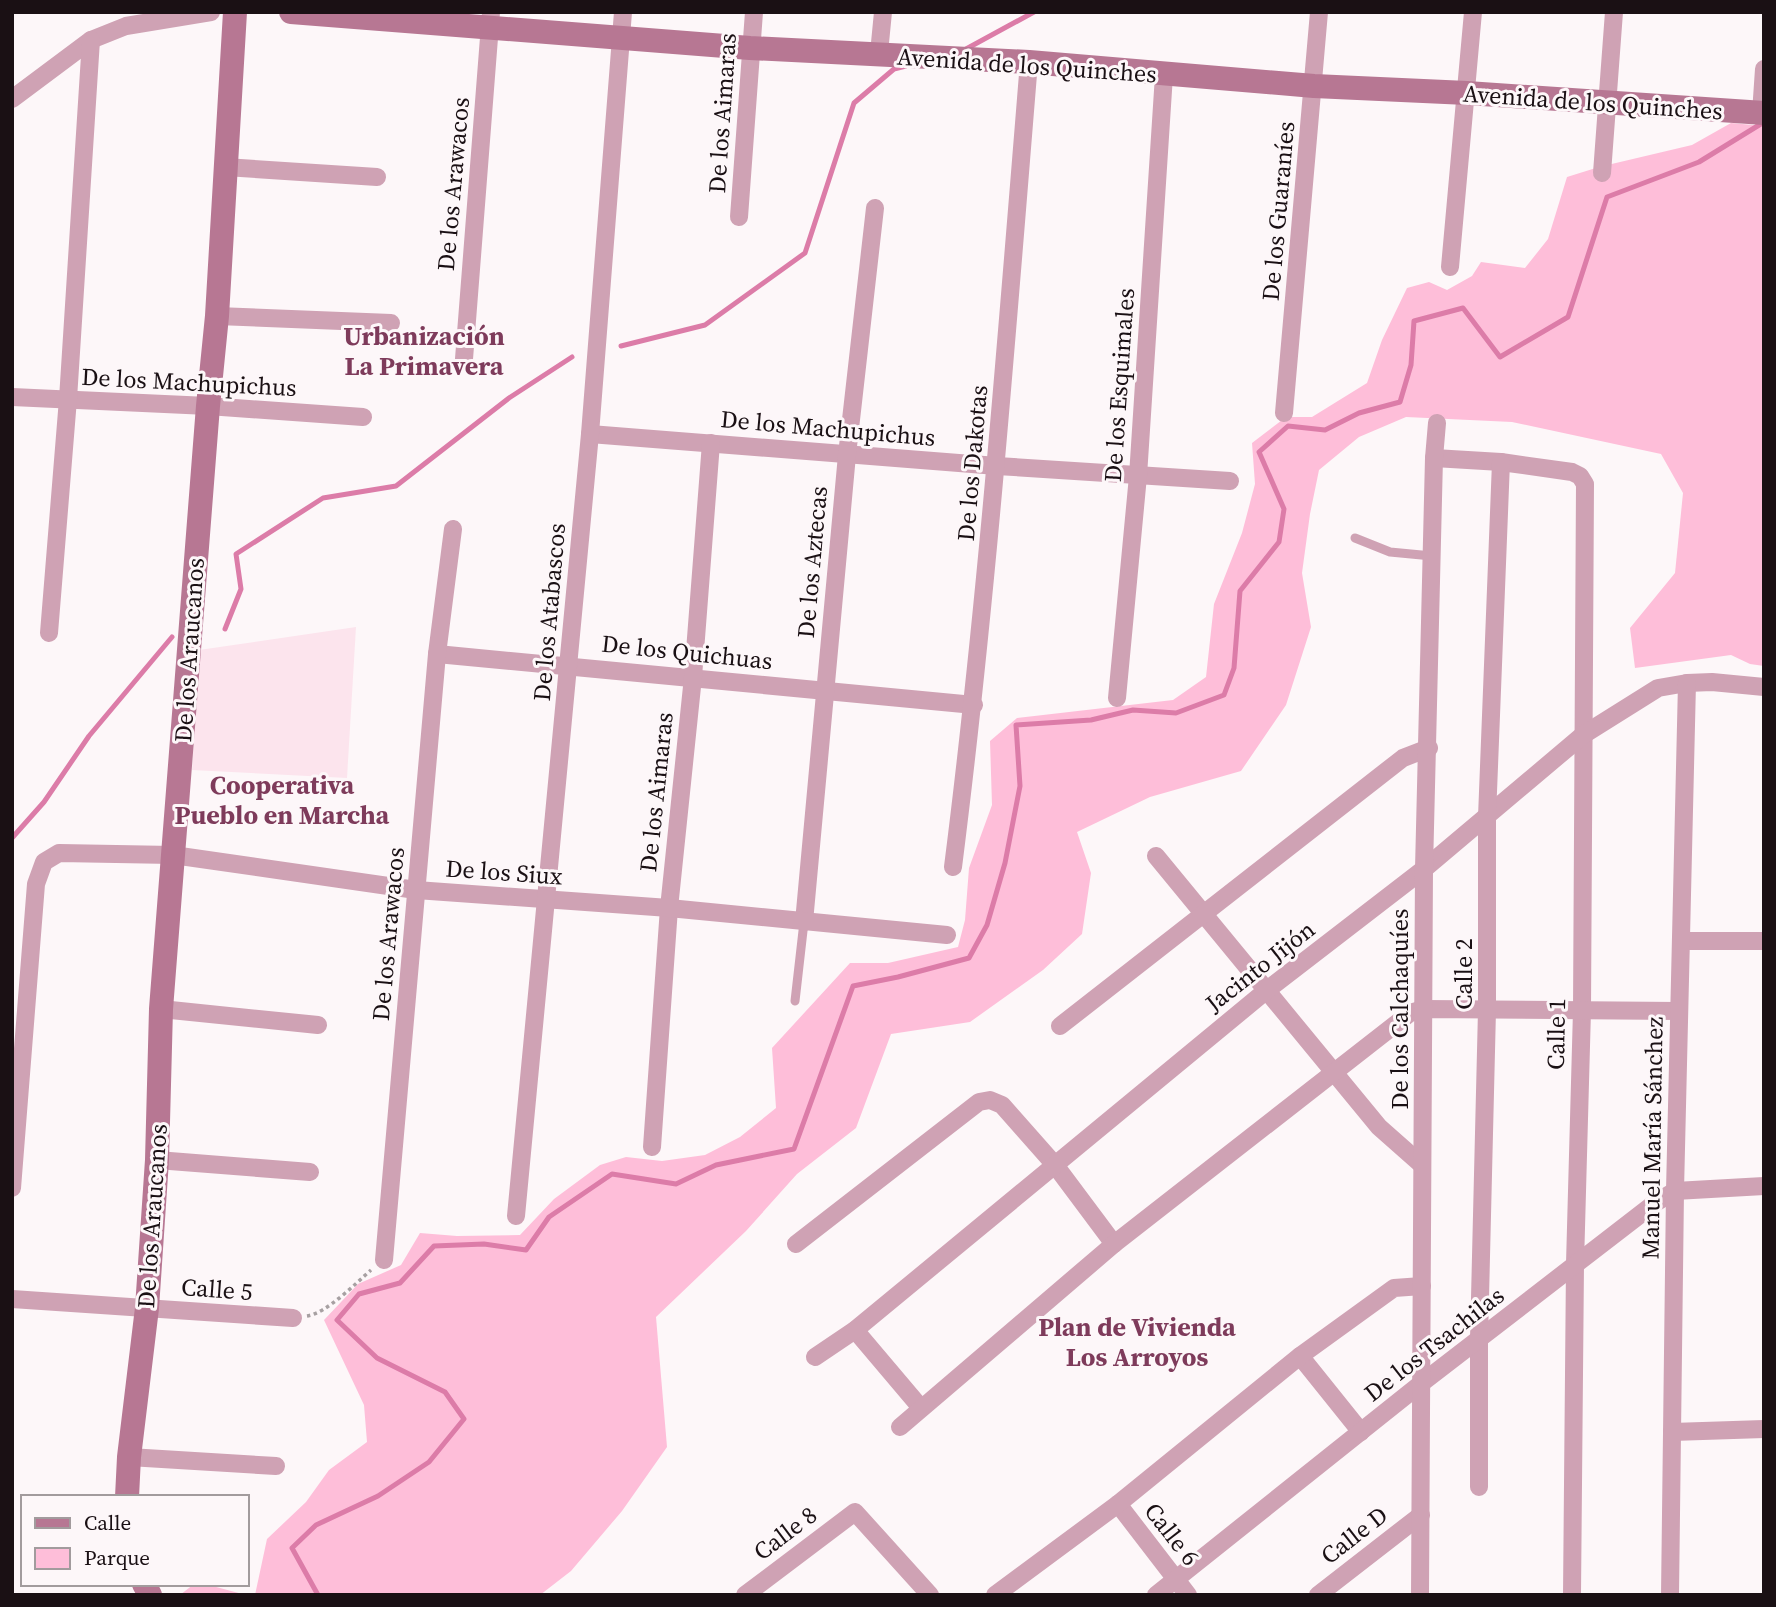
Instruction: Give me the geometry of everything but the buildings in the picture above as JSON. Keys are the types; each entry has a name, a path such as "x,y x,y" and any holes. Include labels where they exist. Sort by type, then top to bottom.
{"street":[{"path":"12,99 91,40 126,26 211,12"},
{"name":"De los Araucanos","path":"127,1495 129,1457 147,1308 157,1160 161,1009 217,316 235,12"},
{"name":"Avenida de los Quinches","path":"291,12 622,24 750,48 999,60 1314,86 1467,93 1762,113"},
{"name":"De los Aimaras","path":"739,216 754,12"},
{"path":"879,53 883,12"},
{"name":"De los Guaraníes","path":"1284,413 1319,12"},
{"path":"1450,267 1473,12"},
{"path":"1602,173 1614,12"},
{"name":"De los Arawacos","path":"464,359 491,19"},
{"name":"De los Atabascos","path":"516,1216 590,434 622,24"},
{"path":"49,633 68,400 91,40"},
{"name":"De los Dakotas","path":"953,867 974,705 997,466 1029,62"},
{"path":"1762,113 1764,69"},
{"name":"De los Esquimales","path":"1117,698 1138,475 1164,75"},
{"path":"225,167 377,177"},
{"name":"De los Aztecas","path":"804,922 847,455 875,208"},
{"path":"217,316 391,323"},
{"name":"De los Machupichus","path":"12,397 208,405 363,417"},
{"name":"De los Calchaquíes","path":"1420,1595 1424,869 1437,423"},
{"name":"De los Machupichus","path":"590,434 847,455 1230,481"},
{"name":"De los Aimaras","path":"652,1147 669,908 693,677 711,443"},
{"path":"1434,458 1501,462"},
{"name":"Calle 1","path":"1501,462 1572,472 1580,476 1585,484 1582,1010 1575,1264 1572,1595"},
{"name":"Calle 2","path":"1479,1487 1479,1339 1487,1010 1486,817 1501,462"},
{"name":"De los Arawacos","path":"384,1260 437,654 453,529"},
{"name":"De los Quichuas","path":"437,654 974,705"},
{"name":"Jacinto Jijón","path":"815,1357 855,1330 1266,990 1424,869 1583,735 1658,688 1712,682 1764,687"},
{"name":"Manuel María Sánchez","path":"1670,1595 1675,1191 1687,683"},
{"path":"1060,1026 1403,758 1429,748"},
{"name":"De los Siux","path":"12,1188 36,884 44,862 59,853 173,855 416,890 669,908 947,935"},
{"path":"1156,856 1379,1127 1422,1165"},
{"path":"1683,941 1764,941"},
{"path":"161,1009 318,1025"},
{"path":"900,1427 1114,1244 1410,1013 1424,1009 1679,1011"},
{"path":"796,1244 979,1102 990,1100 1002,1105 1055,1165 1114,1244"},
{"path":"157,1160 310,1172"},
{"name":"De los Tsachilas","path":"1156,1595 1423,1382 1655,1203 1675,1191 1764,1186"},
{"path":"995,1595 1118,1504 1300,1356 1394,1288 1422,1286"},
{"name":"Calle 5","path":"12,1299 293,1318"},
{"path":"855,1330 921,1408"},
{"path":"1300,1356 1361,1432"},
{"path":"1672,1432 1764,1429"},
{"path":"129,1457 276,1466"},
{"name":"Calle 6","path":"1118,1504 1188,1595"},
{"name":"Calle 8","path":"753,1592 855,1512 930,1595"},
{"name":"Calle D","path":"1318,1595 1421,1515"}],"lane":[{"path":"1354,538 1390,552 1432,556"},
{"path":"795,1001 804,922"}],"path":[{"path":"293,1318 314,1315 384,1260"}],"shaded area":[{"path":"356,627 347,778 192,770 199,650"}],"green space":[{"path":"1731,123 1764,126 1764,666 1750,664 1731,655 1635,668 1630,628 1675,573 1683,493 1661,454 1512,422 1406,417 1359,437 1319,470 1302,573 1311,627 1286,705 1241,771 1150,797 1077,832 1091,873 1082,934 1043,970 970,1022 891,1034 856,1128 797,1174 746,1231 656,1317 667,1447 622,1511 571,1571 540,1595 255,1595 267,1539 306,1502 329,1470 367,1442 364,1405 324,1320 358,1284 401,1265 420,1233 457,1236 520,1235 554,1199 600,1165 626,1157 662,1161 705,1155 740,1137 776,1108 772,1048 850,963 888,963 958,947 965,920 969,868 992,805 990,741 1017,718 1173,700 1206,677 1214,604 1242,533 1255,484 1252,443 1286,417 1312,417 1367,383 1382,340 1407,288 1429,282 1447,290 1472,276 1481,262 1525,268 1548,239 1567,177 1692,145"},
{"path":"191,1586 212,1586 246,1595 180,1595"}],"waterway":[{"path":"966,49 1034,12"},
{"path":"621,346 705,325 805,253 854,103 894,69 906,66"},
{"path":"318,1595 292,1548 316,1525 378,1496 429,1462 464,1419 445,1392 377,1358 337,1320 359,1294 400,1283 434,1246 484,1244 526,1250 549,1217 612,1174 676,1184 716,1165 794,1149 853,986 969,958 987,925 1005,863 1020,786 1016,725 1091,720 1133,710 1176,713 1224,695 1234,668 1240,591 1279,542 1284,509 1259,452 1288,426 1325,430 1359,413 1400,402 1411,365 1414,321 1463,308 1500,357 1568,317 1607,197 1699,162 1764,122"},
{"path":"225,629 241,589 236,554 323,498 396,486 509,398 572,357"},
{"path":"12,838 44,802 89,736 172,637"}],"district":[{"name":"Urbanización La Primavera","path":"424,351"},
{"name":"Cooperativa Pueblo en Marcha","path":"282,800"},
{"name":"Plan de Vivienda Los Arroyos","path":"1137,1342"}]}
